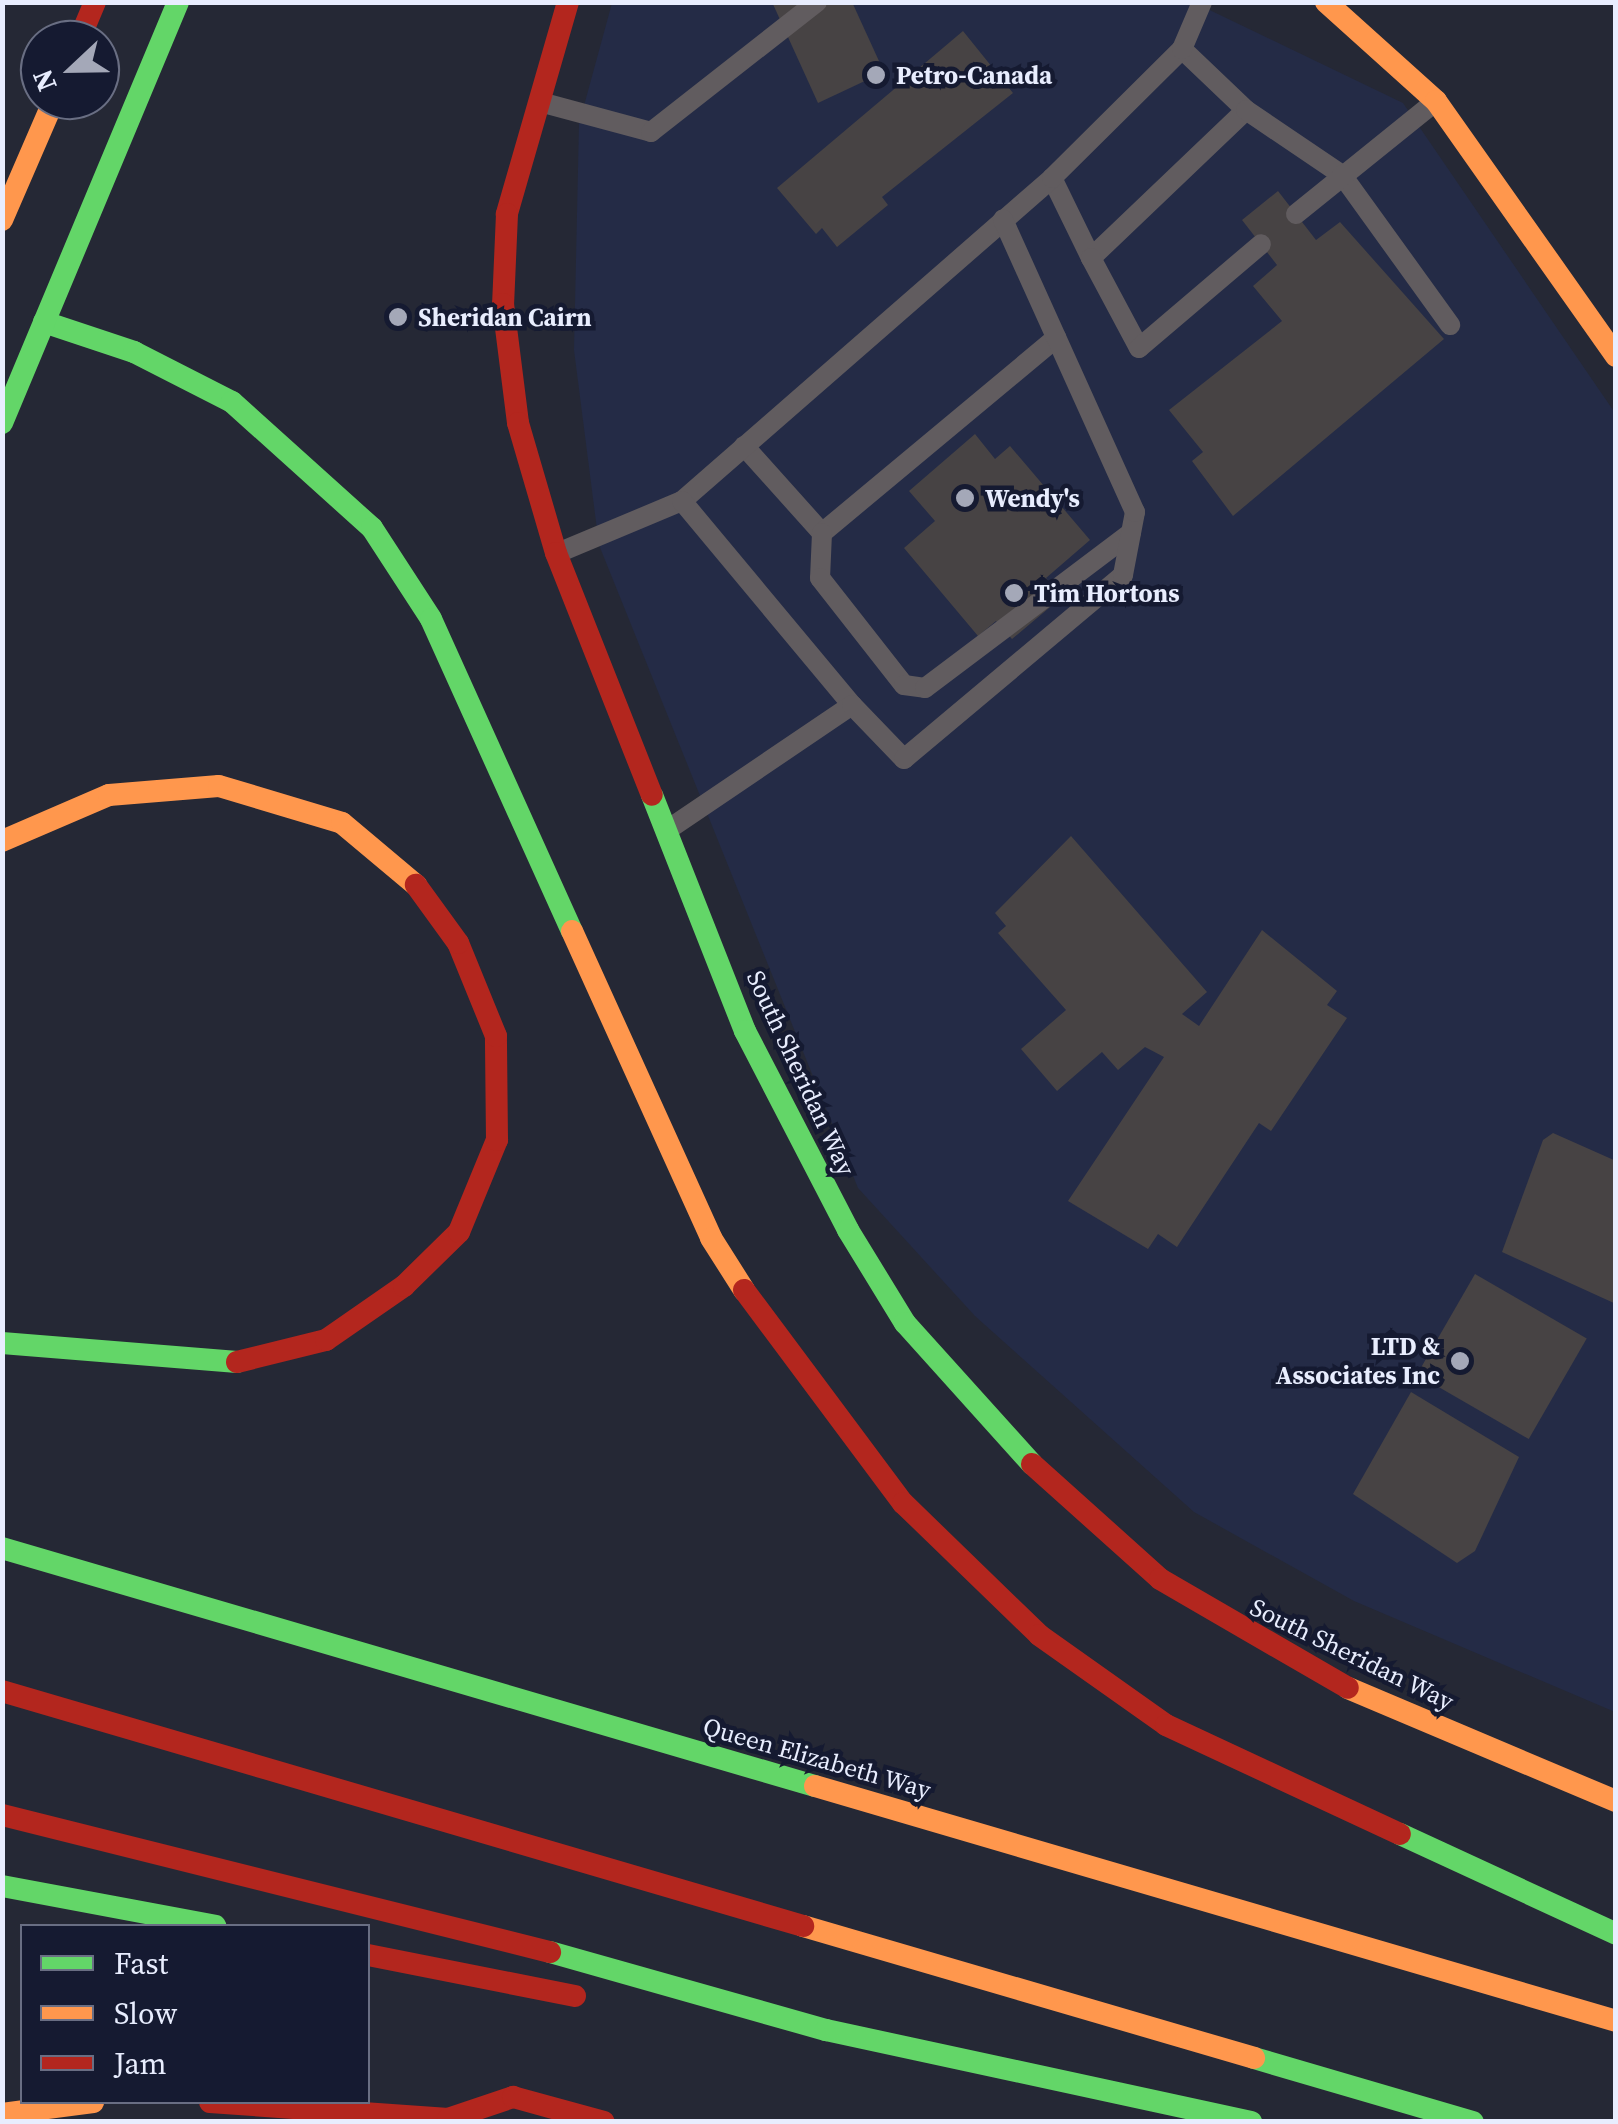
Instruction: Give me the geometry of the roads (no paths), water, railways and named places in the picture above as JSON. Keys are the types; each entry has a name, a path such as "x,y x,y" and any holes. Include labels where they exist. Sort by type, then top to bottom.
{"main road":[{"path":"2,423 178,2"},
{"name":"South Sheridan Way","path":"568,2 533,100 508,214 504,323 518,423 556,553 669,829 745,1031 817,1173 905,1323 994,1431 1087,1521 1248,1637 1616,1801"},
{"path":"1326,2 1436,102 1616,356"},
{"path":"2,220 45,120"},
{"path":"16,314 134,352 232,402 372,528 438,636 711,1238 792,1364 903,1503 1039,1634 1166,1725 1616,1934"},
{"path":"2,842 109,795 164,786 219,786 342,823 425,893 458,943 496,1036 497,1140 458,1232 404,1286 326,1340 246,1363 2,1343"},
{"name":"Queen Elizabeth Way","path":"2,1548 1616,2021"},
{"path":"2,1690 1473,2122"},
{"path":"2,1815 722,1995 826,2030"},
{"path":"2,1886 203,1924"},
{"path":"370,1955 609,2002"},
{"path":"663,2012 826,2030 1251,2122"},
{"path":"237,2104 451,2120 512,2097 604,2122"},
{"path":"2,2114 78,2104"}],"lane":[{"path":"533,100 651,132 818,2"},
{"path":"556,553 682,501 1052,178 1182,49 1202,2"},
{"path":"1182,49 1246,110 1342,175 1450,325"},
{"path":"1296,214 1436,102"},
{"path":"1092,258 1246,110"},
{"path":"1052,178 1138,348 1260,244"},
{"path":"682,501 852,704 904,759 1122,575 1135,512 1003,219"},
{"path":"822,533 1056,338"},
{"path":"744,446 822,533 820,578 904,685 926,688 1132,533"},
{"path":"669,829 852,704"}],"place":[{"name":"Petro-Canada","path":"876,75"},
{"name":"Sheridan Cairn","path":"398,317"},
{"name":"Wendy's","path":"965,498"},
{"name":"Tim Hortons","path":"1014,593"},
{"name":"LTD & Associates Inc","path":"1460,1361"}]}
